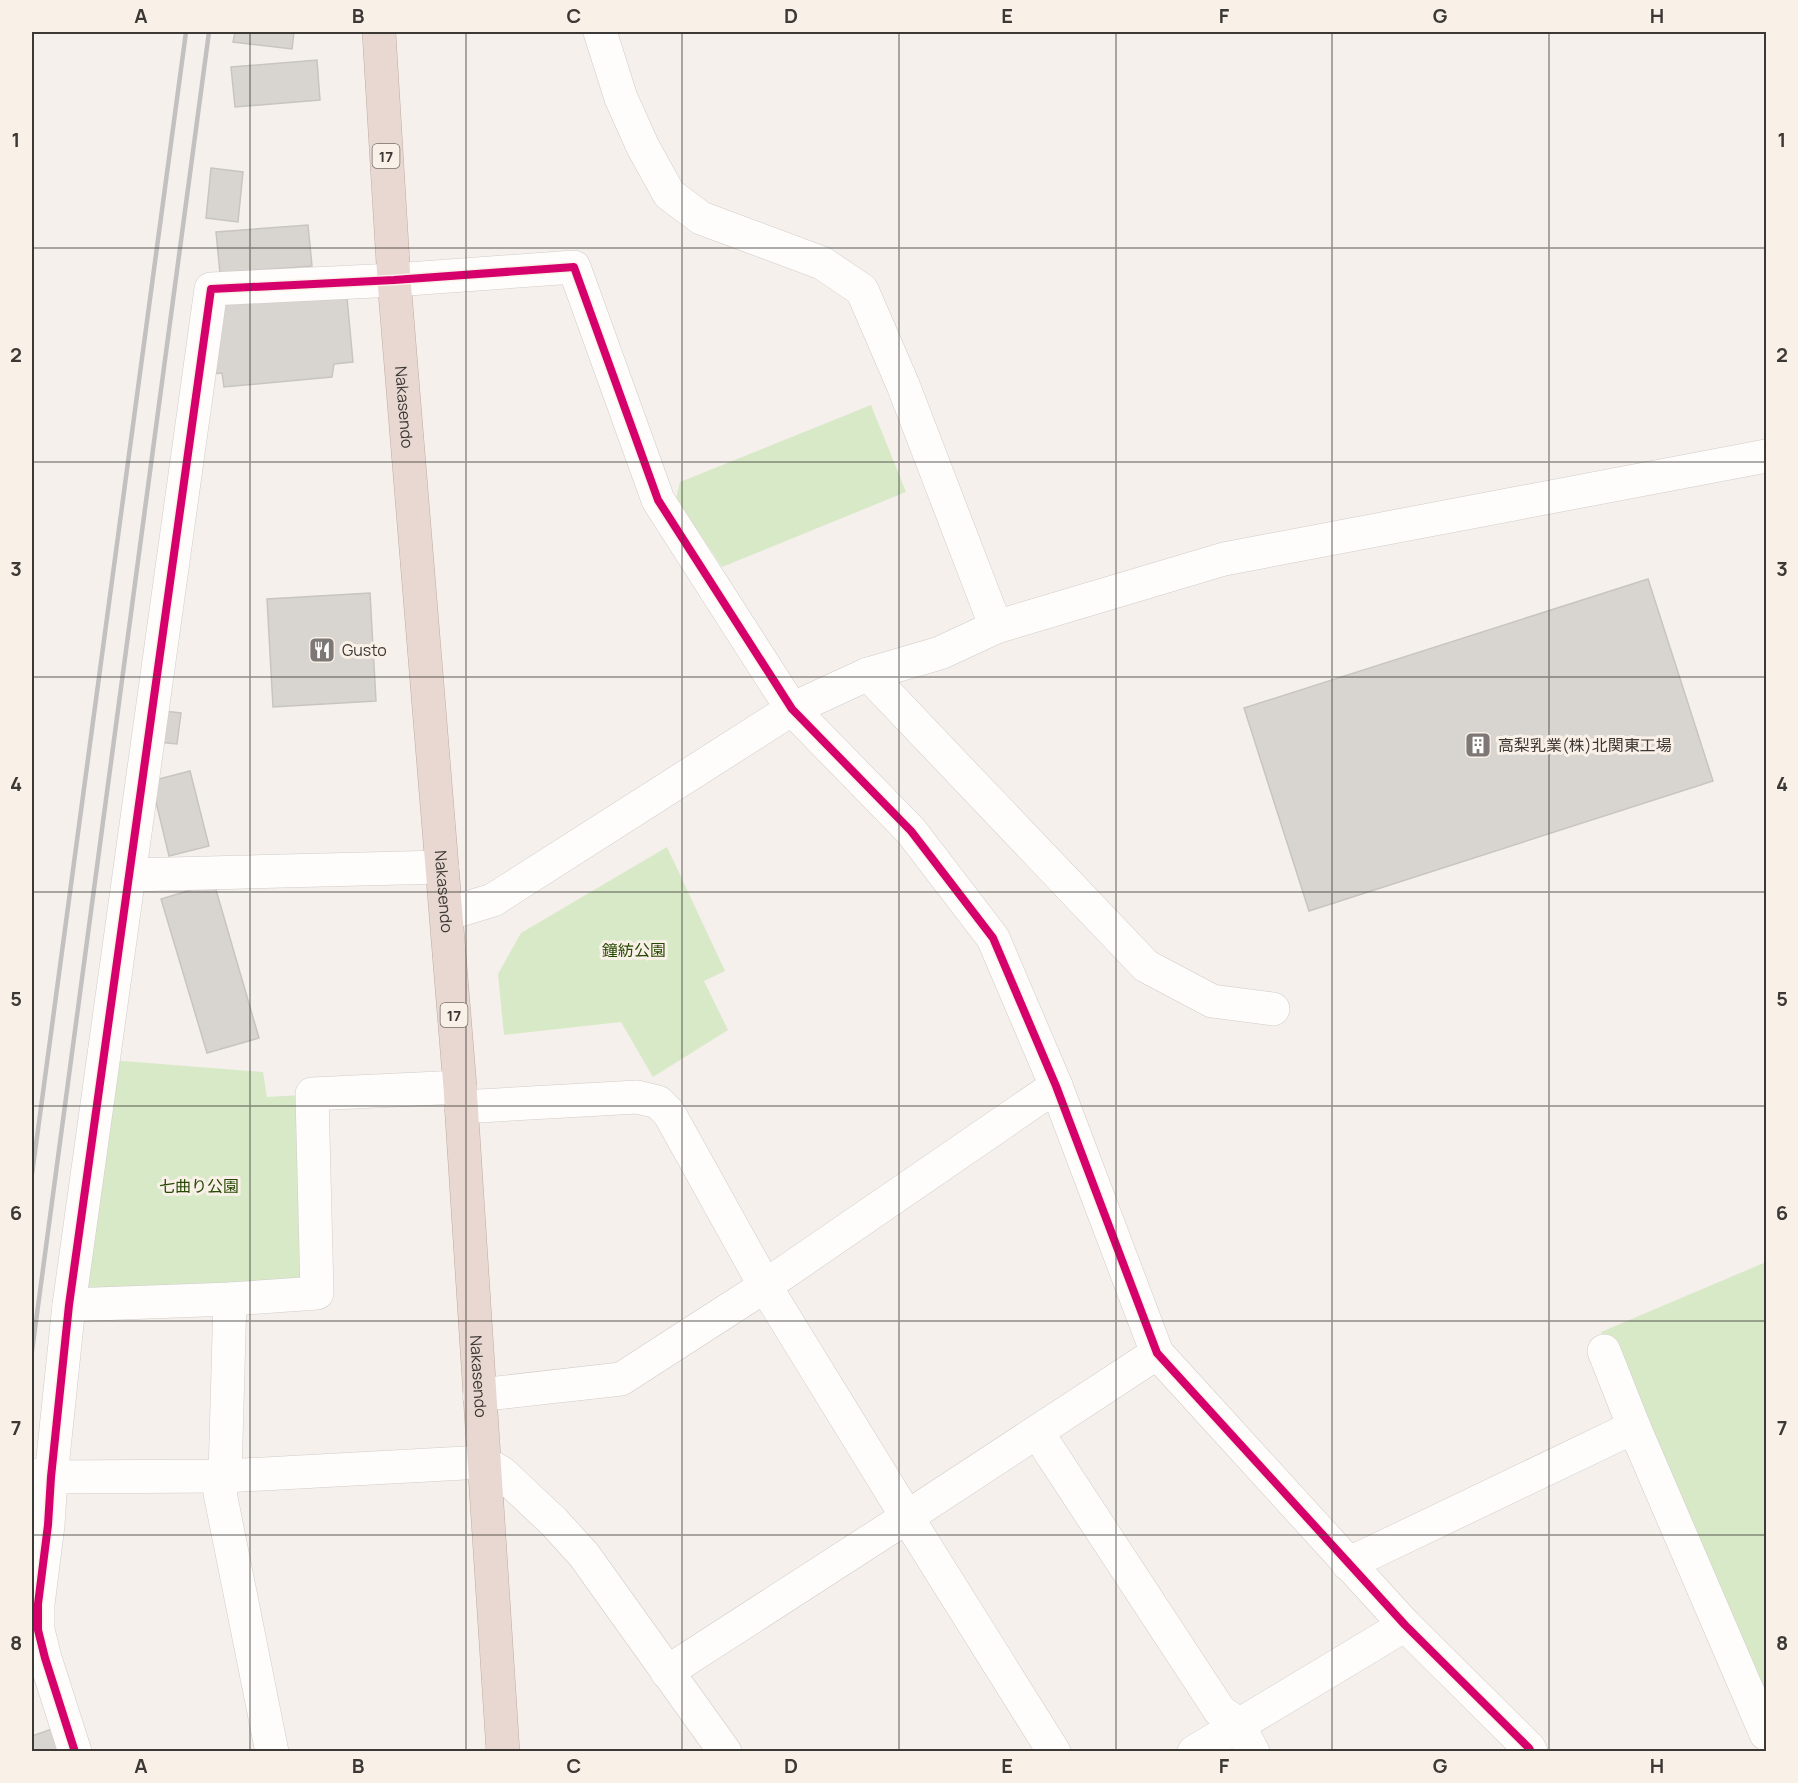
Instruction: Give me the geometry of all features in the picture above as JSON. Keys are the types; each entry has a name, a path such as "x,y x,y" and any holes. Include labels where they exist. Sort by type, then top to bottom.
{"highway":[{"name":"Nakasendo","path":"379,32 394,280 447,914 503,1752"}],"street":[{"path":"600,32 621,98 643,147 669,194 701,219 822,263 862,290 903,385 996,627"},
{"path":"75,1752 38,1630 38,1604 48,1526 41,1476 69,1305 212,289 394,280 574,267 658,500 792,709 911,831 993,938 1056,1086 1157,1353 1405,1625 1531,1752"},
{"path":"447,914 493,900 792,709 868,674 940,653 996,627 1224,559 1767,456"},
{"path":"868,674 1146,966 1212,1001 1273,1009"},
{"path":"130,875 442,867"},
{"path":"479,1395 621,1379 765,1286 1056,1086"},
{"path":"69,1305 317,1293 312,1094 637,1097 658,1102 669,1113 765,1286 1054,1752"},
{"path":"230,1299 225,1476 220,1493 272,1752"},
{"path":"1604,1351 1634,1427 1767,1734"},
{"path":"667,1672 1157,1353"},
{"path":"1348,1564 1634,1427"},
{"path":"1037,1432 1220,1711 1245,1738"},
{"path":"41,1476 225,1476 483,1462 502,1473 554,1522 584,1555 725,1752"},
{"path":"1194,1752 1245,1738 1405,1625"}],"green space":[{"path":"871,405 906,492 722,567 676,498 680,482"},
{"name":"鐘紡公園","path":"667,847 725,971 704,981 728,1030 653,1077 621,1022 504,1035 498,974 521,933"},
{"name":"七曲り公園","path":"110,1060 263,1072 267,1097 304,1095 310,1288 75,1299"},
{"path":"1766,1262 1766,1709 1601,1332"}],"building":[{"path":"235,32 294,32 292,49 233,42"},
{"path":"317,60 320,100 235,107 231,67"},
{"path":"211,168 243,172 238,222 206,218"},
{"path":"308,225 312,266 220,273 216,232"},
{"path":"346,287 353,362 334,364 332,377 224,387 222,373 211,374 214,317 230,298"},
{"name":"高梨乳業(株)北関東工場","path":"1648,579 1713,781 1309,911 1244,708"},
{"name":"Gusto","path":"370,593 376,701 273,707 267,599"},
{"path":"163,711 181,713 177,744 158,742"},
{"path":"190,771 209,846 169,856 151,781"},
{"path":"214,883 259,1038 207,1053 161,899"},
{"path":"52,1729 60,1752 32,1752 32,1736"}],"railway":[{"path":"32,1174 186,32"},
{"path":"32,1351 209,32"}],"cycle path":[{"path":"75,1752 45,1658 38,1630 38,1604 69,1305 211,289 394,280 574,267 658,500 792,709 911,831 993,938 1056,1086 1157,1353 1405,1625 1531,1752"}],"place":[{"name":"Gusto","path":"322,650"},
{"name":"高梨乳業(株)北関東工場","path":"1478,745"}]}
